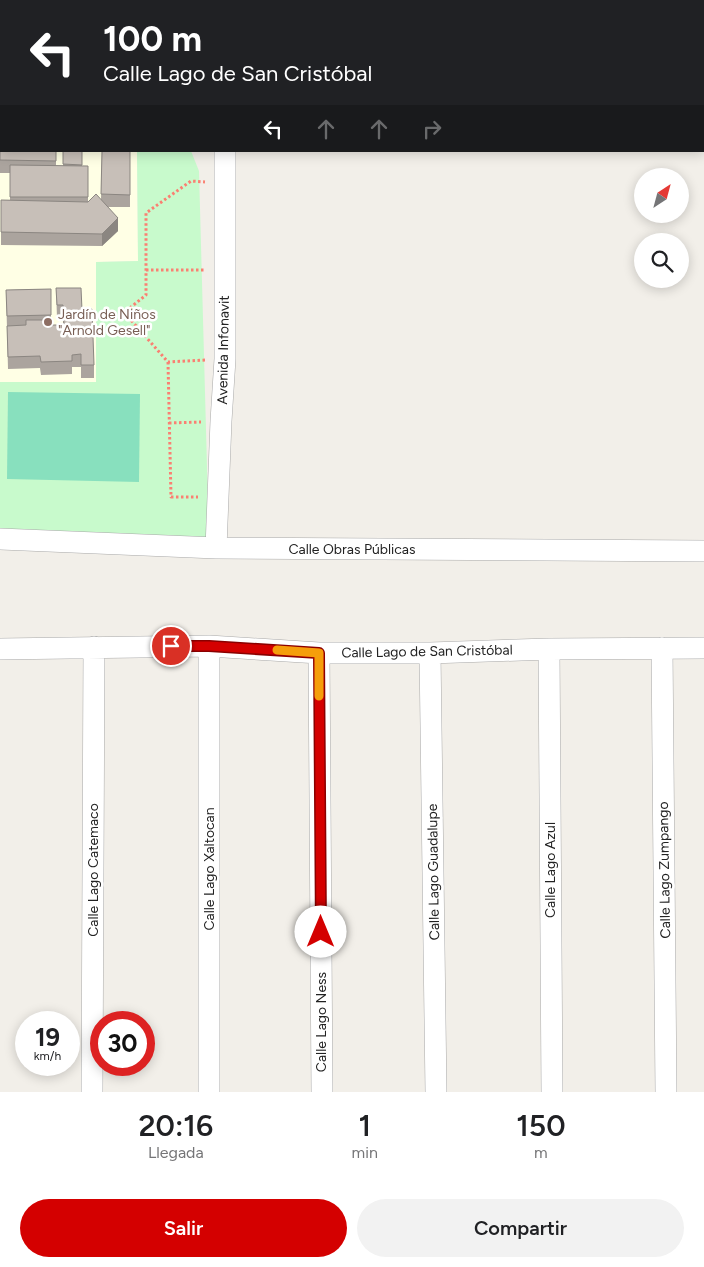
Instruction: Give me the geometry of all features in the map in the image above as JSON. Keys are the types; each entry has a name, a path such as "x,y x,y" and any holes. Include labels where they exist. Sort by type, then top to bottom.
{"street":[{"name":"Avenida Infonavit","path":"216,548 225,359 225,152"},
{"name":"Calle Obras Públicas","path":"0,539 216,548 704,550"},
{"name":"Calle Lago de San Cristóbal","path":"0,649 209,646 319,653 430,653 549,649 704,648"},
{"name":"Calle Lago Xaltocan","path":"209,646 209,1092"},
{"name":"Calle Lago Catemaco","path":"92,1092 94,647"},
{"name":"Calle Lago Zumpango","path":"662,648 666,1092"},
{"name":"Calle Lago Azul","path":"549,649 552,1092"},
{"name":"Calle Lago Ness","path":"319,653 322,1092"},
{"name":"Calle Lago Guadalupe","path":"430,653 436,1092"}],"path":[{"path":"218,497 171,497 168,362 130,319 131,307 146,294 146,213 191,181 225,183"},
{"path":"146,270 225,270"},
{"path":"168,362 225,359"},
{"path":"169,423 221,421"}],"shaded area":[{"path":"0,152 137,152 138,261 96,262 97,382 0,382"}],"green space":[{"path":"137,152 191,152 199,171 209,540 0,538 0,382 96,382 96,262 138,261"},
{"path":"8,392 140,394 139,482 7,479"}],"building":[{"path":"0,152 56,152 56,161 0,160"},
{"path":"63,152 82,152 82,165 63,164"},
{"path":"102,152 130,152 130,195 101,194"},
{"path":"10,165 88,166 88,197 10,197"},
{"path":"96,194 118,218 102,234 1,232 1,200 88,202"},
{"path":"56,288 81,288 82,310 92,309 94,365 81,365 81,354 72,355 72,361 41,362 40,356 8,357 7,326 26,325 26,320 50,320 50,325 64,325 63,305 57,305"},
{"path":"51,289 51,315 7,316 6,290"}],"slow traffic":[{"path":"277,650 319,653 319,696"}],"place":[{"name":"Jardín de Niños \"Arnold Gesell\"","path":"48,322"}],"route":[{"path":"171,646 209,646 319,653 321,932"}]}
